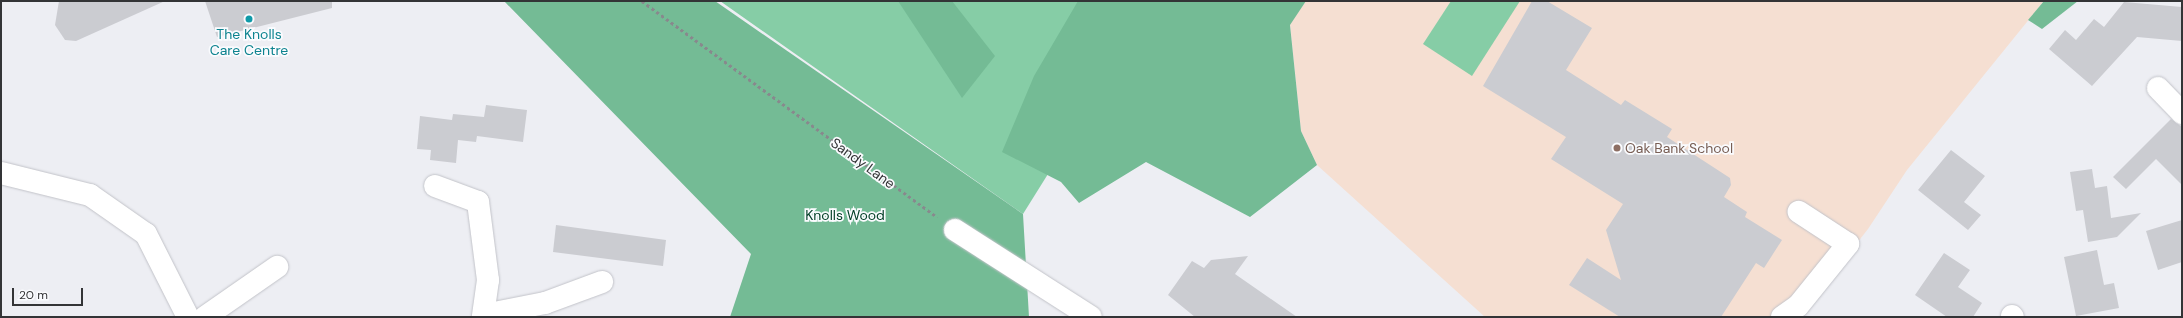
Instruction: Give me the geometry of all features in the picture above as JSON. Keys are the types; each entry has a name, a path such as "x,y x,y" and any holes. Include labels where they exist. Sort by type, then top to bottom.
{"street":[{"path":"2158,88 2182,113"},
{"path":"1,173 90,195 146,234 188,317"},
{"path":"435,186 478,202 488,280 484,316 545,303 602,282"},
{"path":"1782,317 1798,306 1848,244 1799,212"},
{"path":"955,230 1091,317"},
{"path":"205,317 277,267"}],"path":[{"name":"Sandy Lane","path":"642,1 955,230"}],"shaded area":[{"name":"Oak Bank School","path":"1306,1 2044,1 1907,170 1868,229 1799,317 1485,317 1317,165 1301,131 1290,24"}],"green space":[{"name":"Knolls Wood","path":"504,1 715,1 1023,214 1029,317 730,317 751,254"},
{"path":"720,1 1204,1 1128,46 1023,214"},
{"path":"898,1 952,1 995,56 962,98"},
{"path":"1078,1 1306,1 1290,25 1301,131 1317,165 1250,217 1146,162 1079,203 1061,182 1002,152 1034,76"},
{"path":"1451,1 1520,1 1472,76 1423,44"},
{"path":"2044,1 2078,1 2042,29 2028,20"}],"building":[{"path":"59,1 165,1 76,41 65,40 55,25"},
{"name":"The Knolls Care Centre","path":"205,1 332,1 332,8 217,37"},
{"path":"1532,1 1547,1 1592,28 1566,70 1621,105 1625,100 1672,129 1667,137 1730,178 1731,185 1724,197 1747,212 1745,217 1782,240 1764,268 1756,263 1721,317 1620,317 1569,285 1587,258 1621,280 1606,230 1623,204 1551,159 1566,137 1483,86"},
{"path":"2124,2 2182,7 2182,41 2137,37 2092,86 2049,49 2065,30 2076,40 2094,19 2104,27"},
{"path":"486,105 527,110 523,142 477,136 476,142 458,140 456,163 430,160 431,150 417,149 420,116 452,120 453,114 484,117"},
{"path":"2171,119 2182,127 2182,185 2156,159 2126,189 2113,177"},
{"path":"1951,150 1985,176 1964,202 1981,215 1968,230 1918,190"},
{"path":"2092,169 2095,188 2107,186 2111,218 2141,213 2117,237 2088,242 2083,210 2076,211 2070,172"},
{"path":"2182,220 2182,262 2158,270 2146,231"},
{"path":"556,225 666,240 663,266 553,252"},
{"path":"2097,250 2104,285 2114,283 2119,308 2076,316 2064,257"},
{"path":"1944,253 1970,270 1958,287 1982,303 1973,317 1947,317 1915,295"},
{"path":"1248,256 1235,274 1297,317 1195,317 1168,295 1192,261 1204,268 1211,260"}],"place":[{"name":"The Knolls Care Centre","path":"249,19"},
{"name":"Oak Bank School","path":"1617,148"}]}
